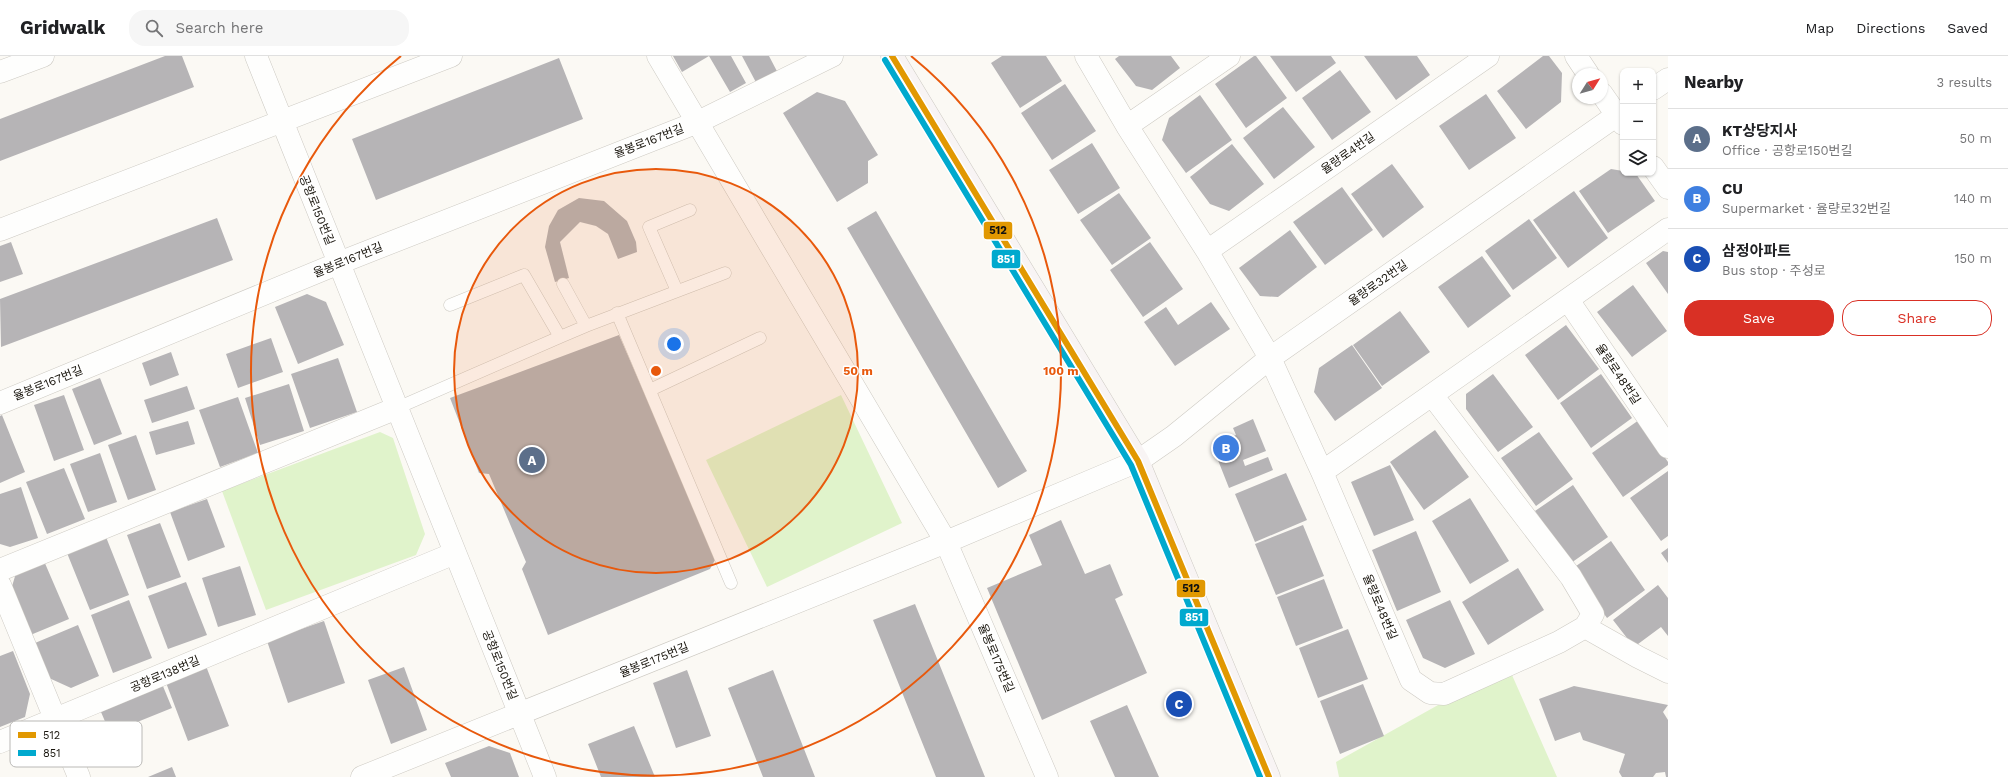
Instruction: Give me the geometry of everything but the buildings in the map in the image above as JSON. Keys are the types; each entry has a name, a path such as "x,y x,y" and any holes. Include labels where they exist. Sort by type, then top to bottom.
{"street":[{"path":"0,72 43,56"},
{"name":"공항로150번길","path":"256,56 544,777"},
{"path":"0,230 451,56"},
{"name":"율봉로167번길","path":"658,56 820,330"},
{"path":"698,122 832,56"},
{"path":"892,56 1138,461 1269,777"},
{"path":"1086,56 1127,126 1207,250 1270,358"},
{"path":"1127,126 1229,56"},
{"name":"율량로4번길","path":"1207,250 1488,56"},
{"path":"1576,56 1584,68"},
{"path":"1656,87 1668,79"},
{"path":"1608,101 1620,115"},
{"name":"율량로32번길","path":"1138,461 1174,436 1270,358 1620,117"},
{"name":"율봉로167번길","path":"0,403 339,263 698,122"},
{"path":"1656,171 1668,188"},
{"path":"1322,472 1668,230"},
{"name":"율량로48번길","path":"1568,300 1668,448"},
{"name":"율봉로175번길","path":"820,330 946,542 1046,775"},
{"name":"율량로48번길","path":"1270,358 1322,472 1411,680 1430,693 1444,694 1559,642 1585,627"},
{"path":"1432,395 1570,578 1593,614 1585,627 1668,672"},
{"path":"0,570 397,408"},
{"name":"율봉로175번길","path":"362,777 946,542 1138,461"},
{"name":"공항로138번길","path":"50,721 455,553"},
{"path":"0,585 55,719"},
{"name":"공항로138번길","path":"0,742 10,738"},
{"path":"75,767 79,777"}],"lane":[{"path":"677,292 649,227 690,210"},
{"path":"397,408 586,326 725,273"},
{"path":"450,305 524,275 560,337"},
{"path":"563,284 586,326"},
{"path":"617,314 731,583"},
{"path":"650,390 760,338"}],"green space":[{"path":"841,395 902,523 767,587 706,460"},
{"path":"380,432 393,438 425,534 416,555 266,610 222,491"},
{"path":"1508,666 1557,777 1339,777 1336,762"}],"transit line":[{"name":"512","path":"892,56 1138,461 1269,777"},
{"name":"851","path":"885,60 1131,465 1260,777"}],"place":[{"name":"CU","path":"1226,448"},
{"name":"KT상당지사","path":"532,460"},
{"name":"삼정아파트","path":"1179,704"}]}
